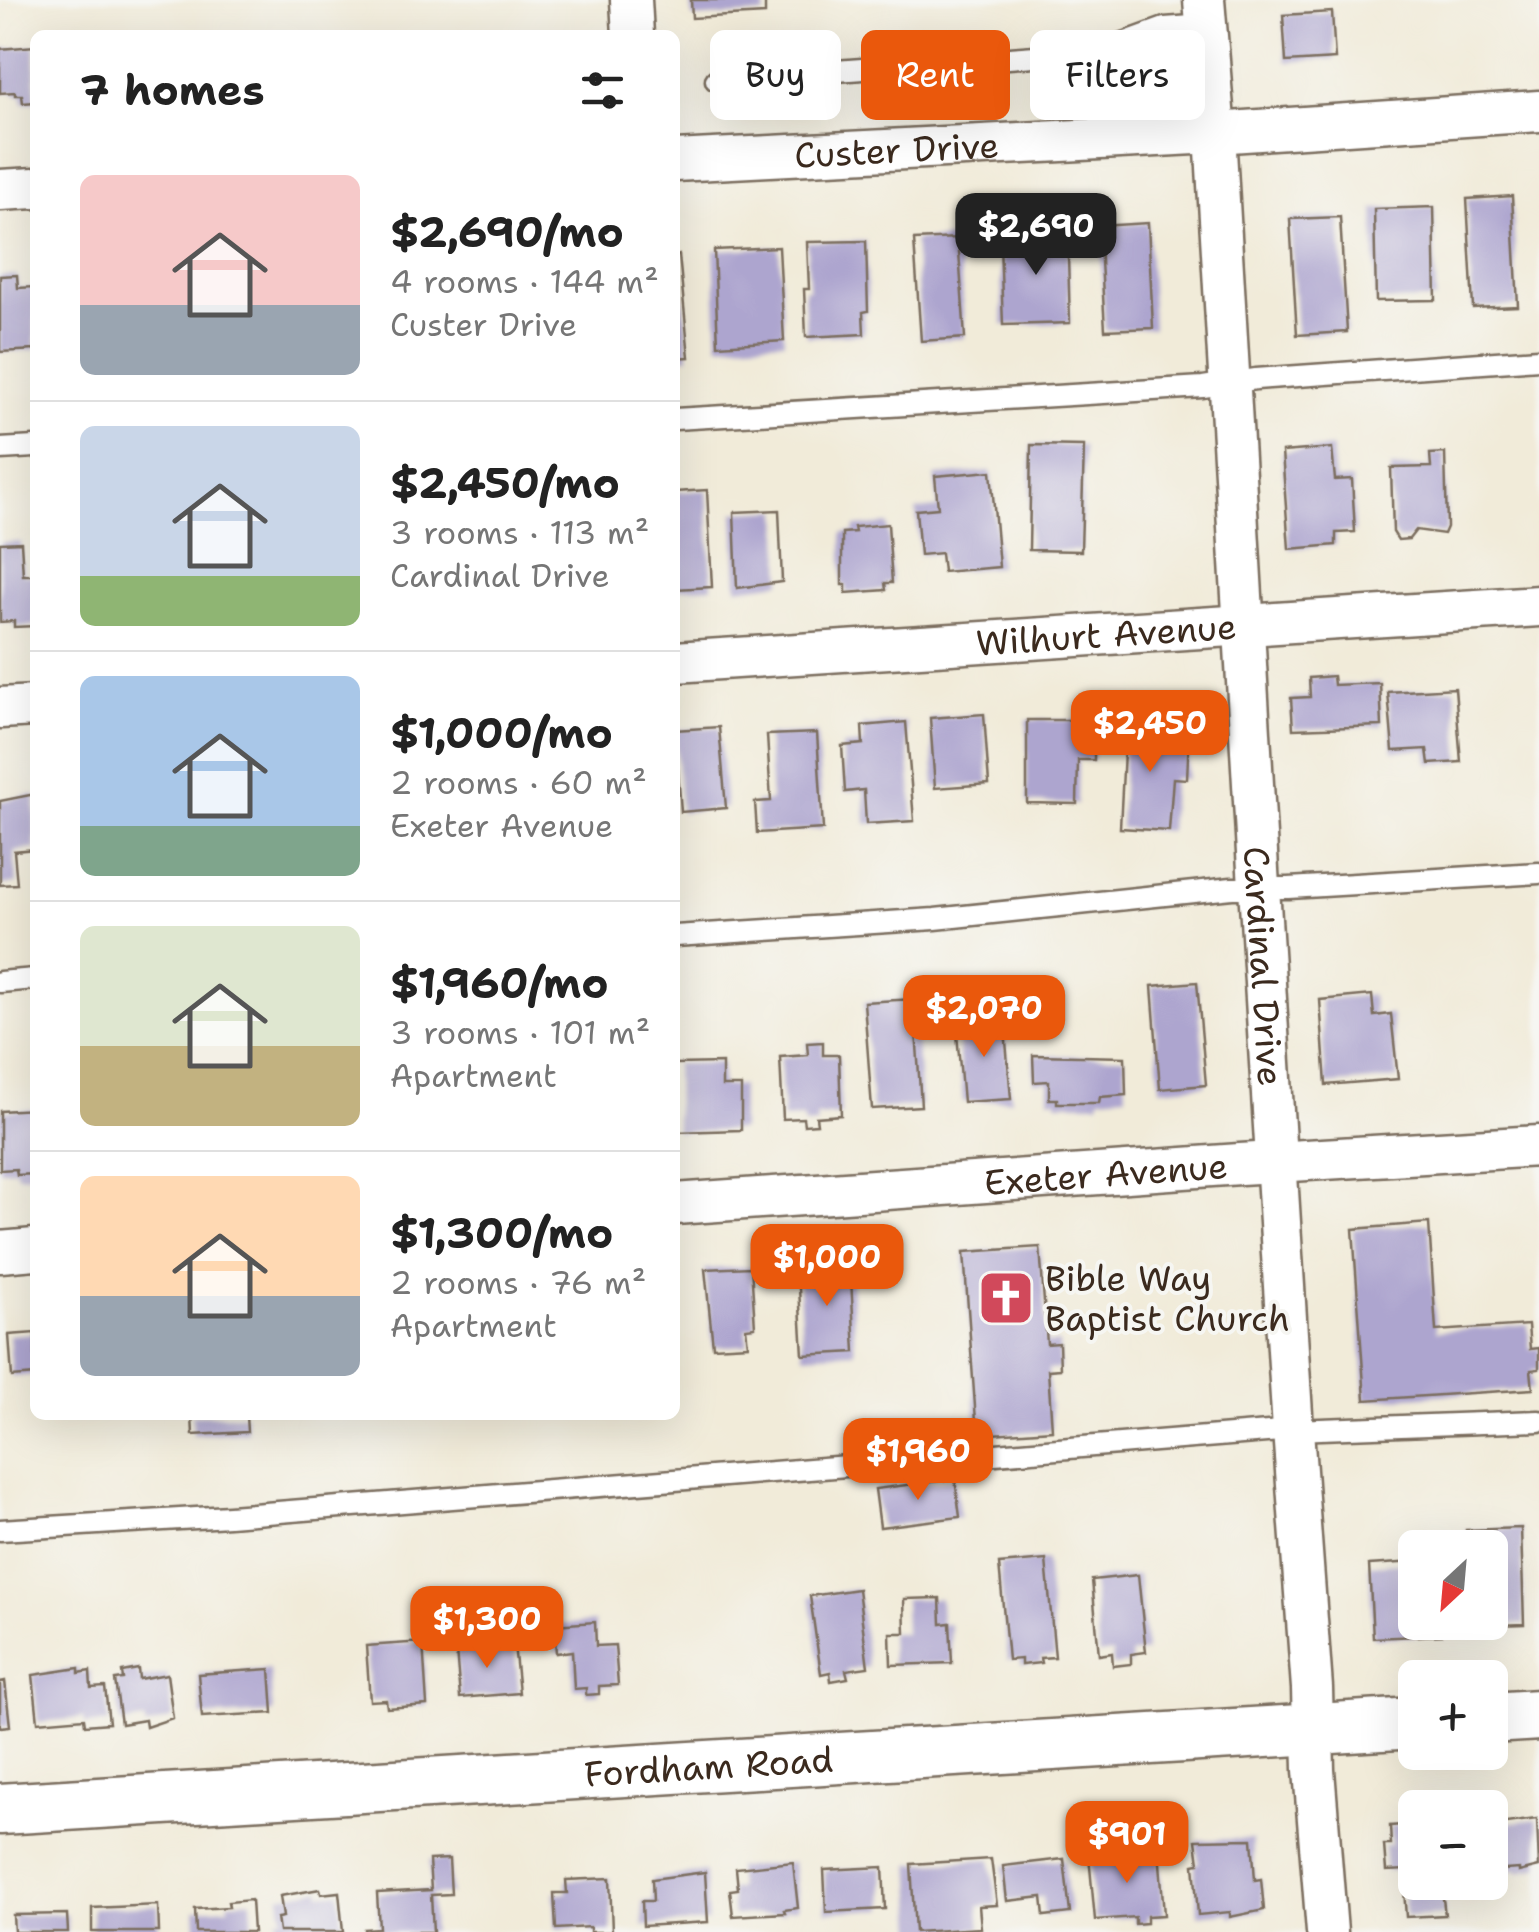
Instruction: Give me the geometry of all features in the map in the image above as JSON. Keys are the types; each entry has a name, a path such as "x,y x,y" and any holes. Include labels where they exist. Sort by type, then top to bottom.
{"street":[{"path":"631,0 633,30"},
{"name":"Cardinal Drive","path":"1205,12 1327,1932"},
{"name":"Custer Drive","path":"680,161 1215,133 1539,111"},
{"path":"0,190 30,188"},
{"name":"Wilhurt Avenue","path":"680,662 1539,606"},
{"path":"0,708 30,706"},
{"name":"Exeter Avenue","path":"680,1204 1539,1146"},
{"path":"0,1252 30,1249"},
{"path":"1508,1717 1539,1715"},
{"name":"Fordham Road","path":"0,1808 1398,1724"}],"lane":[{"path":"841,71 1102,51 1205,12"},
{"path":"680,419 1203,387 1539,359"},
{"path":"0,450 30,447"},
{"path":"680,936 936,919 1232,888 1539,873"},
{"path":"0,982 30,979"},
{"path":"0,1530 249,1514 1294,1430 1539,1421"}],"building":[{"path":"691,0 765,0 765,14 692,18"},
{"path":"1332,12 1335,59 1286,62 1283,15"},
{"path":"30,46 30,102 23,103 22,95 15,92 0,93 0,49"},
{"path":"1512,196 1518,306 1473,308 1467,199"},
{"path":"1434,207 1436,300 1376,301 1374,209"},
{"path":"1340,217 1347,332 1297,335 1290,219"},
{"path":"1148,223 1153,328 1105,330 1099,226"},
{"path":"1067,224 1070,323 1003,325 1000,243 1029,242 1028,225"},
{"path":"958,238 965,338 921,341 914,240"},
{"path":"866,241 868,311 863,312 864,334 806,337 807,242"},
{"path":"779,247 784,341 718,345 714,250"},
{"path":"680,265 689,357 680,358"},
{"path":"17,275 18,288 30,287 30,350 0,352 0,276"},
{"path":"1031,445 1084,446 1081,551 1029,550"},
{"path":"1332,448 1335,480 1352,479 1355,532 1336,533 1336,545 1289,549 1282,452"},
{"path":"1445,453 1444,534 1416,530 1409,539 1398,540 1393,532 1391,468 1431,467 1430,454"},
{"path":"991,471 999,567 943,572 941,553 920,555 916,510 938,508 935,476"},
{"path":"707,490 712,587 680,589 680,492"},
{"path":"779,510 782,582 737,588 734,512"},
{"path":"888,524 892,583 885,583 886,590 846,593 846,585 842,585 842,533 855,532 854,527"},
{"path":"21,542 23,575 30,575 30,626 0,622 0,543"},
{"path":"1333,676 1334,685 1380,683 1382,726 1293,729 1291,698 1310,697 1309,678"},
{"path":"1455,688 1461,762 1429,764 1427,749 1393,751 1388,692"},
{"path":"1126,713 1143,714 1142,730 1189,734 1187,779 1173,778 1169,831 1120,828"},
{"path":"984,714 989,784 935,788 930,718"},
{"path":"1027,720 1094,720 1094,760 1078,760 1077,804 1027,803"},
{"path":"906,722 914,821 866,824 864,790 845,792 842,746 863,744 862,726"},
{"path":"719,727 726,808 681,812 680,730"},
{"path":"817,733 823,829 757,833 755,802 771,801 767,735"},
{"path":"30,795 30,849 14,851 17,884 0,885 0,801"},
{"path":"1197,982 1206,1085 1160,1089 1152,986"},
{"path":"1372,995 1374,1016 1391,1014 1398,1079 1326,1085 1320,1000"},
{"path":"914,999 921,1106 872,1109 864,1002"},
{"path":"1004,1018 1011,1099 963,1102 956,1022"},
{"path":"823,1042 823,1055 839,1055 841,1115 816,1117 817,1124 804,1125 803,1118 783,1119 780,1057 808,1055 807,1043"},
{"path":"1033,1055 1125,1057 1126,1095 1100,1097 1099,1103 1057,1103 1057,1099 1049,1099 1049,1081 1034,1082"},
{"path":"722,1063 722,1086 741,1086 741,1130 680,1132 680,1064"},
{"path":"30,1109 30,1174 17,1175 16,1169 0,1170 0,1111"},
{"path":"1429,1223 1436,1331 1528,1325 1530,1349 1539,1348 1539,1369 1531,1370 1533,1389 1365,1400 1353,1229"},
{"name":"Bible Way Baptist Church","path":"1040,1247 1047,1344 1059,1343 1060,1369 1048,1370 1052,1430 977,1435 964,1252"},
{"path":"850,1260 855,1352 803,1355 798,1272 816,1272 815,1262"},
{"path":"751,1267 755,1327 746,1328 748,1345 713,1347 705,1269"},
{"path":"30,1333 30,1375 12,1377 9,1335"},
{"path":"192,1420 246,1420 247,1432 193,1435"},
{"path":"955,1479 960,1517 880,1527 875,1489"},
{"path":"1521,1528 1524,1624 1508,1625 1508,1530 1466,1530"},
{"path":"1046,1560 1055,1657 1021,1665 1021,1659 1008,1660 999,1564"},
{"path":"1398,1563 1398,1637 1373,1638 1369,1565"},
{"path":"1138,1575 1146,1652 1131,1654 1131,1664 1113,1666 1112,1653 1099,1655 1092,1580"},
{"path":"858,1589 868,1667 846,1670 848,1678 831,1681 830,1672 821,1674 810,1596"},
{"path":"940,1598 941,1624 950,1623 952,1663 891,1665 890,1633 905,1633 904,1599"},
{"path":"595,1622 596,1646 615,1645 618,1685 599,1686 599,1694 586,1695 586,1688 574,1689 572,1651 556,1653 554,1625"},
{"path":"423,1642 427,1705 387,1708 386,1700 370,1701 366,1646"},
{"path":"514,1644 519,1693 460,1698 456,1650"},
{"path":"79,1668 79,1673 90,1671 91,1688 105,1687 109,1723 85,1725 84,1718 38,1722 33,1675"},
{"path":"138,1669 139,1679 167,1674 173,1718 146,1727 145,1720 121,1724 115,1680 123,1679 122,1672"},
{"path":"270,1669 273,1713 202,1717 198,1674"},
{"path":"5,1681 10,1726 0,1727 0,1682"},
{"path":"1537,1819 1539,1867 1519,1872 1508,1870 1508,1823"},
{"path":"1398,1825 1398,1870 1386,1871 1384,1845 1391,1845 1390,1826"},
{"path":"1252,1839 1255,1880 1261,1879 1264,1910 1230,1917 1230,1912 1198,1915 1196,1840"},
{"path":"1159,1850 1164,1915 1147,1916 1147,1923 1135,1924 1135,1917 1095,1920 1089,1856"},
{"path":"449,1859 451,1894 431,1895 433,1932 364,1932 379,1928 377,1893 431,1890 429,1860"},
{"path":"991,1859 997,1905 979,1906 981,1928 915,1932 911,1864"},
{"path":"1064,1859 1070,1913 1044,1916 1042,1897 1007,1901 1003,1866"},
{"path":"793,1862 798,1908 784,1910 785,1913 733,1916 730,1890 738,1889 736,1868"},
{"path":"883,1867 885,1909 826,1912 824,1870"},
{"path":"705,1872 708,1922 643,1926 642,1901 653,1901 652,1879"},
{"path":"610,1878 612,1932 590,1932 590,1927 556,1929 554,1893 567,1893 566,1880"},
{"path":"320,1889 321,1894 339,1892 343,1932 279,1932 277,1918 283,1917 280,1896"},
{"path":"251,1900 253,1932 196,1932 195,1909 229,1907 228,1902"},
{"path":"1405,1900 1443,1900 1445,1915 1406,1917"},
{"path":"158,1905 159,1932 92,1932 92,1908"},
{"path":"67,1914 68,1932 14,1932 13,1915"}],"place":[{"name":"Bible Way Baptist Church","path":"1006,1298"}]}
